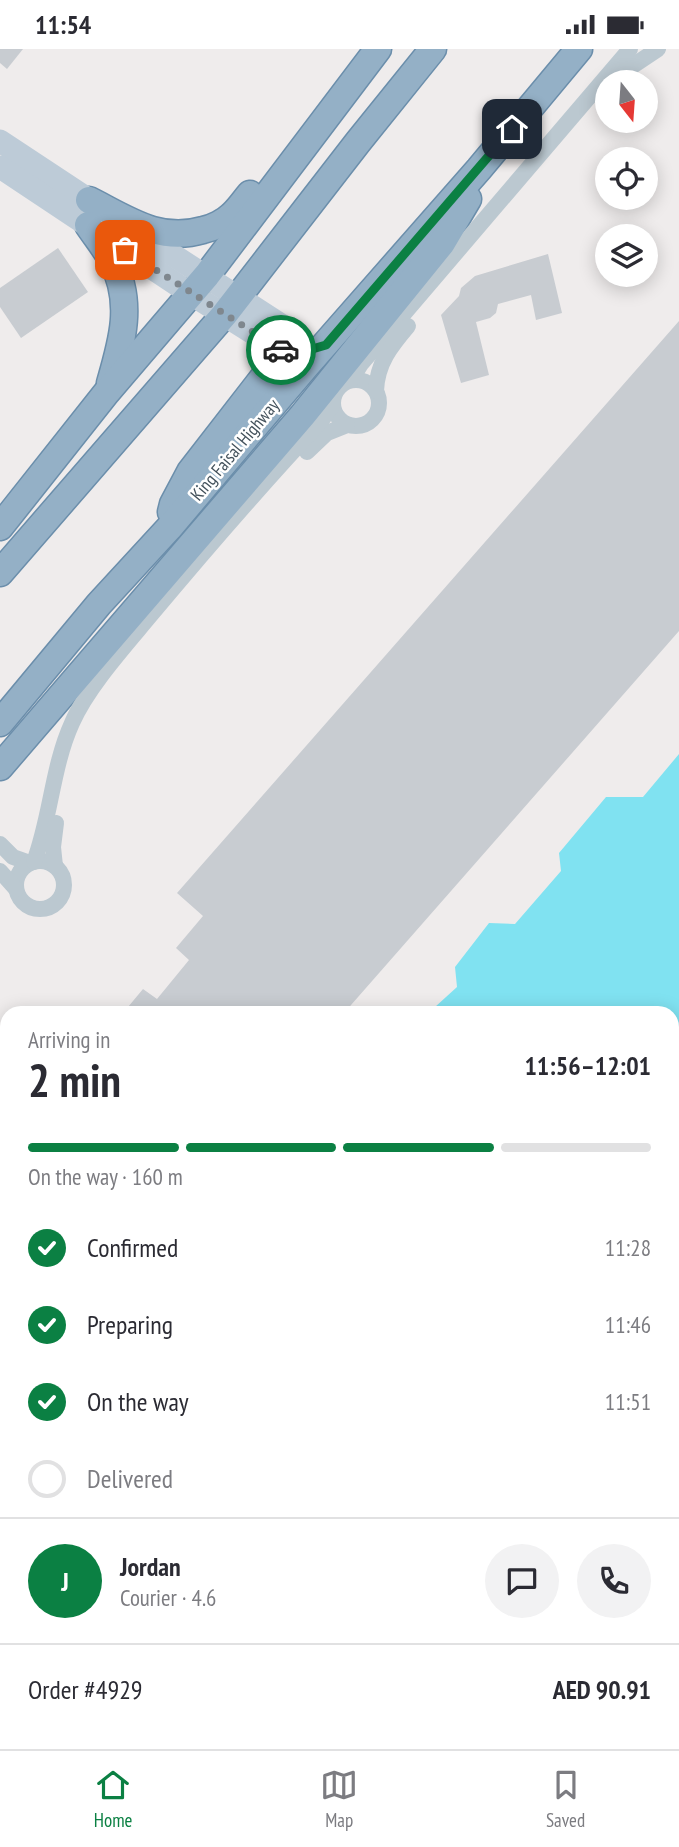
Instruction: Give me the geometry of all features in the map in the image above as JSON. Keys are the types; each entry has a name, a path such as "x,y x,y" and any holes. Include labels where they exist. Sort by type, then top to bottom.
{"highway":[{"path":"88,213 153,232 188,235 211,228 232,216 327,95 376,49"},
{"path":"0,527 107,393 199,284 376,49"},
{"path":"0,573 231,306 433,49"},
{"name":"King Faisal Highway","path":"0,723 99,604 169,528 579,49"},
{"path":"0,767 302,416 408,285 453,225 468,198 479,169"},
{"path":"88,213 113,262 124,293 125,323 107,393"},
{"path":"169,528 173,504 190,472 283,352"}],"main road":[{"path":"0,141 88,213"},
{"path":"0,167 88,213 231,306 281,325 286,341 283,352 303,353 326,345"}],"street":[{"path":"347,425 337,417 333,404 340,387 351,380 361,364 630,49"},
{"path":"628,70 658,49"},
{"path":"664,49 670,49"},
{"path":"376,391 380,365 388,350 595,105"},
{"path":"55,866 53,837 72,753 94,702 125,660 217,551 315,443 333,429 347,425 360,426 372,421 379,410 376,391 365,382 351,380"},
{"path":"16,888 19,873 32,862 45,832 66,737 87,697 217,535 333,404"},
{"path":"0,844 13,857 55,866 60,871 64,884 61,897 51,906 41,909 27,906 16,888 0,871"}],"water":[{"path":"679,754 679,1006 436,1006 457,987 455,967 489,923 515,924 561,871 559,853 606,797 643,797"}],"building":[{"path":"0,49 23,49 7,69 0,63"},
{"path":"58,248 88,292 21,338 0,307 0,288"},
{"path":"548,254 562,313 536,320 531,295 498,304 496,313 490,318 476,322 489,375 461,383 441,315 459,296 461,288 475,276"},
{"path":"679,321 679,631 350,1006 129,1006 143,989 157,999 189,960 176,948 203,916 177,893"}],"way so far":[{"path":"125,250 281,350"}],"route":[{"path":"281,350 295,354 326,345 512,129"}]}
